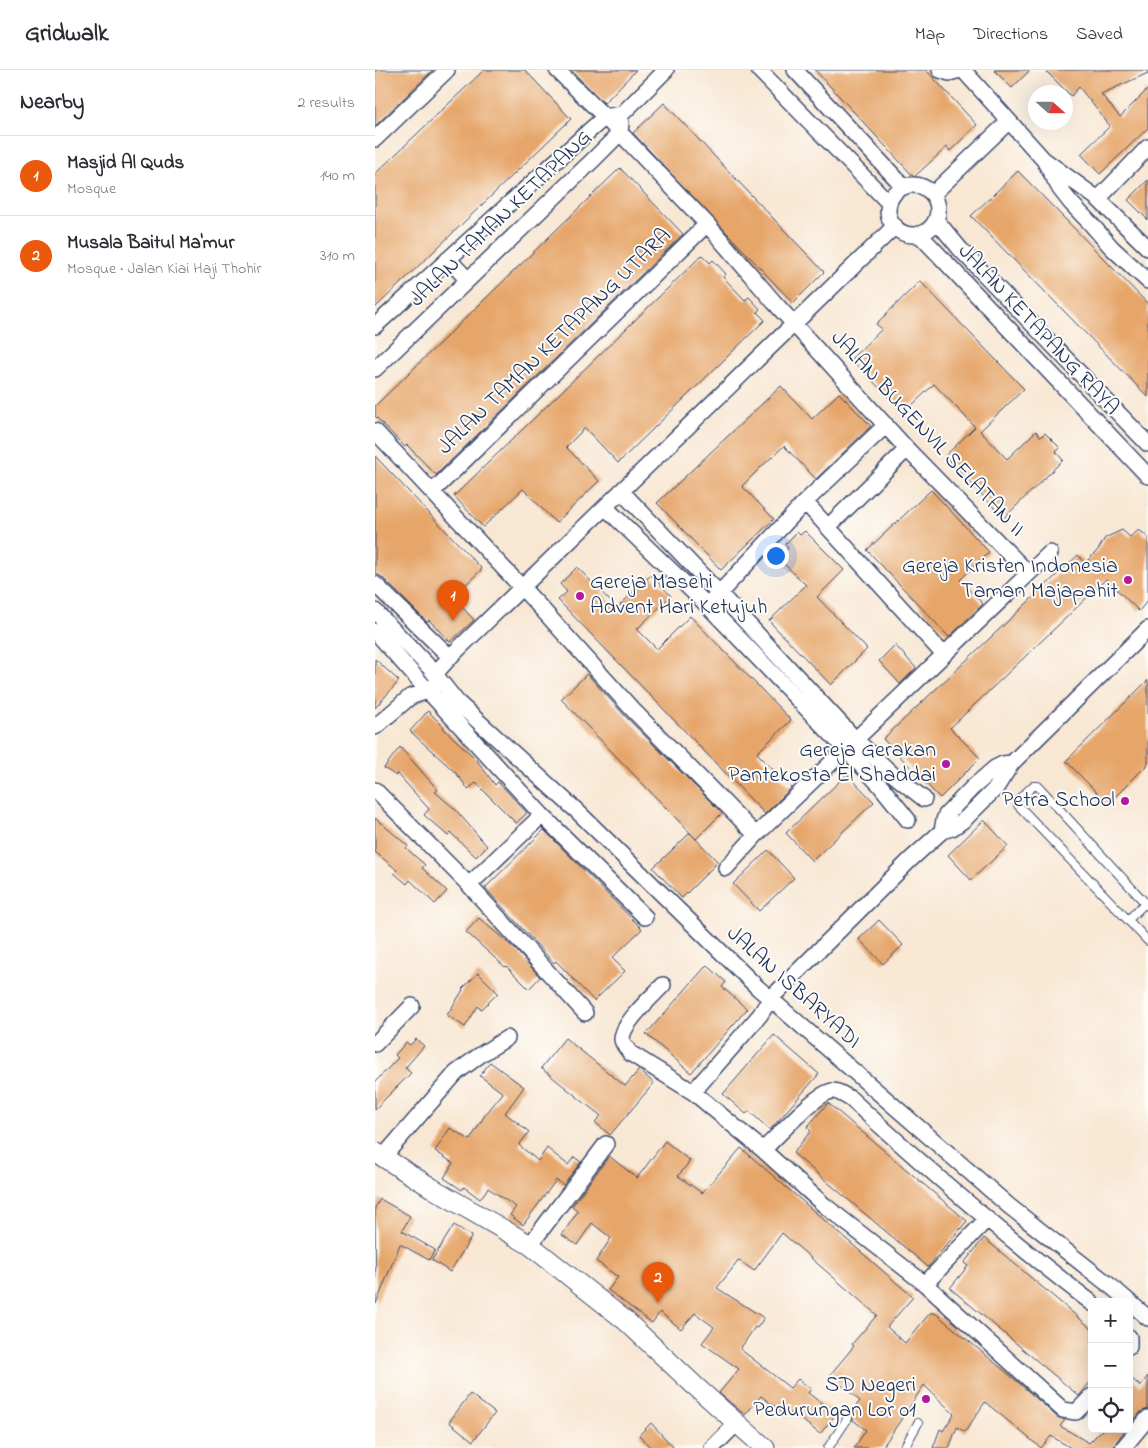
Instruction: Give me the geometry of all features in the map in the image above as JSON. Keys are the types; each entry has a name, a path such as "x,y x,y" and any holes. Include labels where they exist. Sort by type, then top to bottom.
{"street":[{"path":"375,139 447,70"},
{"name":"JALAN BUGENVIL SELATAN II","path":"557,70 707,224 774,302 907,449 1028,573"},
{"path":"622,114 667,70"},
{"path":"759,70 889,203"},
{"path":"795,70 904,187"},
{"path":"940,70 949,73 961,70 1043,159 1071,203 1112,248 1148,281"},
{"name":"JALAN TAMAN KETAPANG","path":"375,326 605,118 622,114 620,133 375,369"},
{"path":"933,194 1009,121"},
{"path":"1091,224 1103,203 1148,147"},
{"path":"1043,159 1103,203 1148,248"},
{"path":"917,185 933,194 938,206 938,213 936,220 930,228 919,234 907,234 900,231 890,218 889,203 896,192 904,187 917,185"},
{"path":"1071,203 1085,188"},
{"name":"JALAN KETAPANG RAYA","path":"936,220 961,250 1148,444"},
{"name":"JALAN TAMAN KETAPANG UTARA","path":"432,492 707,224"},
{"path":"428,691 435,674 450,657 895,226"},
{"name":"JALAN KETAPANG RAYA","path":"919,234 1148,476"},
{"path":"475,235 494,255"},
{"path":"946,264 961,250"},
{"path":"448,259 468,280"},
{"path":"708,606 805,502 886,424"},
{"path":"375,431 541,608 632,709 756,835"},
{"path":"828,527 907,449"},
{"path":"621,491 719,593 851,745 908,820"},
{"path":"805,502 944,655"},
{"path":"605,507 851,745 924,799"},
{"path":"727,868 756,835 1050,552"},
{"path":"375,584 450,657"},
{"name":"JALAN ISBARYADI","path":"375,610 435,674 457,702 577,811 771,999 1009,1206 1148,1318"},
{"path":"693,1092 760,1015 771,999 941,831 946,815 972,788 995,768 1003,764 1012,763 1148,629"},
{"path":"375,631 542,815 645,917"},
{"path":"417,679 435,674"},
{"path":"410,696 417,679"},
{"path":"375,727 410,696 428,691"},
{"path":"375,790 469,885 585,1013"},
{"path":"469,885 542,815"},
{"path":"663,985 626,1026 622,1039 623,1044 630,1052 693,1092 763,1150 824,1205 925,1284 1063,1410 1076,1412 1088,1400"},
{"path":"375,1044 412,1006"},
{"path":"507,1038 456,1073 380,1154 433,1188 530,1245 626,1321 765,1448"},
{"path":"763,1150 809,1105 831,1091 839,1092 851,1099 987,1219 1045,1267 1088,1299"},
{"path":"530,1245 606,1144"},
{"path":"925,1284 987,1219"},
{"path":"1123,1448 1148,1418"},
{"path":"712,1448 737,1423"}],"lane":[{"path":"1128,920 1147,904 1038,786 1033,786 1018,800 1018,804 1148,942"},
{"path":"827,1448 848,1418"},
{"path":"904,1448 919,1423"}],"building":[{"path":"375,70 433,70 375,126"},
{"path":"484,70 525,70 571,119 375,308 375,174"},
{"path":"571,70 636,70 604,103"},
{"path":"815,70 926,70 977,125 950,151 947,147 914,177"},
{"path":"994,70 1030,70 1012,88"},
{"path":"1045,70 1148,70 1148,73 1101,94 1120,117 1148,89 1148,128 1100,174 1081,154 1110,126 1079,87 1073,94 1073,85 1060,85"},
{"path":"664,103 824,272 793,303 633,133"},
{"path":"620,168 683,234 436,475 375,416 375,406"},
{"path":"1018,171 1148,304 1148,397 971,216"},
{"path":"1148,180 1148,220 1128,200"},
{"path":"702,255 710,263 713,260 726,274 723,277 745,300 749,297 760,309 757,312 765,320 618,463 585,428 566,447 599,481 556,523 523,489 483,527 454,496"},
{"path":"920,281 1024,389 980,431 1007,459 1036,431 1041,437 1045,433 1060,448 1056,452 1063,460 1004,518 945,456 975,427 934,384 904,413 851,359 882,329 876,324"},
{"path":"781,386 812,419 839,393 871,426 816,479 784,446 760,468 742,486 774,519 721,570 657,503"},
{"path":"375,456 482,569 453,597 474,620 450,642 429,620 427,622 382,577 375,573"},
{"path":"931,490 989,552 960,580 983,604 949,637 867,550"},
{"path":"1122,530 1130,537 1139,530 1148,537 1148,600 1139,611 1106,579 950,728 980,758 940,798 883,739 1078,555 1085,563 1098,550 1105,538"},
{"path":"805,531 844,570 817,597 867,649 831,685 769,621 806,585 778,558 788,548 785,544 797,532 800,535"},
{"path":"577,567 617,608 651,575 671,596 637,629 657,649 690,616 791,720 757,753 791,788 765,814 558,600 567,592 560,584"},
{"path":"895,645 916,668 900,684 879,661"},
{"path":"375,659 399,681 375,708"},
{"path":"587,674 625,716 722,813 696,839 561,699"},
{"path":"1148,680 1148,764 1108,804 1066,761"},
{"path":"428,711 476,759 495,785 498,782 527,813 516,823 476,783 468,789 456,773 410,731"},
{"path":"400,747 438,790 435,792 454,808 487,846 476,857 451,833 448,836 424,815 429,809 397,773 396,776 384,768"},
{"path":"847,774 874,802 812,861 786,833"},
{"path":"375,818 408,846 406,848 425,865 422,868 447,891 435,904 410,880 407,884 394,873 397,870 375,852"},
{"path":"984,820 1008,846 971,880 948,855"},
{"path":"544,830 642,929 612,958 625,971 594,1001 556,961 554,963 485,888"},
{"path":"690,833 718,862 682,898 653,868"},
{"path":"768,850 794,878 759,911 733,884"},
{"path":"479,918 515,949 540,977 529,989 506,966 466,932"},
{"path":"879,920 903,945 883,964 859,939"},
{"path":"707,965 726,982 722,987 747,1009 691,1073 646,1034"},
{"path":"478,973 498,993 481,1010 478,1006 465,1027 447,1015 462,989"},
{"path":"774,1035 819,1074 770,1130 749,1111 746,1114 723,1094"},
{"path":"565,1038 625,1086 639,1070 654,1083 610,1135 595,1122 601,1116 541,1068"},
{"path":"416,1039 424,1046 405,1068 411,1073 375,1109 375,1082 398,1058 395,1055 406,1042 410,1045"},
{"path":"490,1062 524,1087 505,1113 529,1132 519,1145 538,1161 547,1148 568,1165 574,1157 581,1162 563,1185 556,1180 523,1225 510,1215 516,1207 488,1188 480,1199 464,1187 462,1190 444,1178 453,1163 435,1151 450,1128 470,1140 485,1115 503,1093 480,1076"},
{"path":"828,1103 967,1221 928,1267 793,1153 811,1131 807,1127"},
{"path":"665,1141 690,1161 678,1176 702,1193 741,1148 913,1297 887,1327 905,1343 930,1313 935,1313 1057,1417 1065,1420 1060,1426 1089,1443 1099,1433 1123,1433 1114,1448 1071,1448 1051,1436 1041,1448 985,1402 965,1432 957,1427 949,1448 933,1448 940,1429 943,1431 954,1414 924,1385 882,1448 854,1448 866,1430 853,1420 853,1416 850,1413 860,1401 830,1375 854,1346 852,1344 877,1315 782,1233 754,1271 739,1260 717,1288 764,1318 757,1328 755,1327 740,1349 790,1388 798,1379 811,1389 808,1393 836,1414 820,1434 792,1412 788,1417 761,1396 745,1415 719,1393 739,1369 702,1343 714,1327 695,1313 681,1329 660,1312 652,1323 608,1290 618,1277 596,1261 611,1238 592,1223 577,1245 562,1235 578,1211 572,1206 609,1156 637,1178"},
{"path":"380,1199 410,1216 402,1231 435,1250 429,1260 400,1244 376,1304 375,1208"},
{"path":"454,1225 472,1236 450,1272 432,1260"},
{"path":"984,1238 1088,1326 1088,1385 1079,1396 950,1288 968,1266 964,1263"},
{"path":"1148,1376 1148,1409 1141,1412 1133,1421 1133,1380 1140,1386"},
{"path":"470,1394 495,1413 473,1441 449,1422"},
{"path":"651,1423 674,1448 651,1448 639,1435"}],"place":[{"name":"Gereja Kristen Indonesia Taman Majapahit","path":"1128,580"},
{"name":"Gereja Masehi Advent Hari Ketujuh","path":"580,596"},
{"name":"Masjid Al Quds","path":"453,621"},
{"name":"Gereja Gerakan Pantekosta El Shaddai","path":"946,764"},
{"name":"Petra School","path":"1125,801"},
{"name":"Musala Baitul Ma'mur","path":"658,1303"},
{"name":"SD Negeri Pedurungan Lor 01","path":"926,1399"}]}
